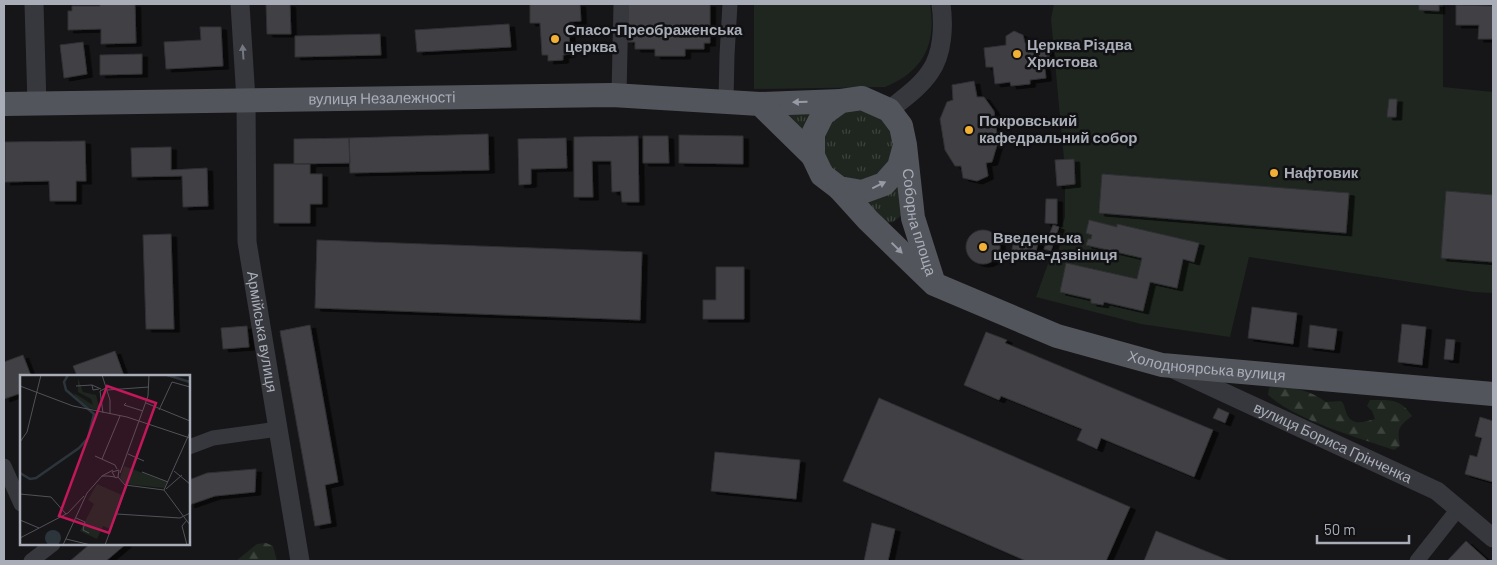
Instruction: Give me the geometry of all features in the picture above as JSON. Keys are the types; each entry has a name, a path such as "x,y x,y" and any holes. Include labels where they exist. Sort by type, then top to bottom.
{"main road":[{"name":"вулиця Незалежності","path":"4,104 619,95 760,104"},
{"path":"760,104 841,101 862,98 889,110"},
{"path":"813,156 813,134 816,127 823,114 841,101"},
{"name":"Соборна площа","path":"760,104 813,156 822,175 839,188 868,220 934,284"},
{"name":"Соборна площа","path":"889,110 901,126 905,145 913,218 934,284"},
{"name":"Соборна площа","path":"839,188 862,192 884,184 899,167 905,145"},
{"name":"Холодноярська вулиця","path":"934,284 1058,336 1162,365 1493,394"}],"street":[{"path":"34,4 37,104"},
{"name":"Армійська вулиця","path":"240,4 246,100 247,242 300,561"},
{"path":"619,95 621,4"},
{"path":"726,101 730,4"},
{"path":"889,110 906,98 930,72 941,46 941,4"},
{"name":"вулиця Бориса Грінченка","path":"1162,365 1437,491 1493,538"},
{"path":"190,447 213,438 278,429"},
{"path":"4,466 20,502"},
{"path":"1418,561 1458,509"}],"green space":[{"path":"754,4 930,4 932,18 929,44 918,65 898,81 885,87 754,89"},
{"name":"Нафтовик","path":"1054,4 1443,4 1443,87 1493,92 1493,293 1474,292 1249,257 1230,337 1141,324 1036,297 1065,217 1065,185 1057,186 1055,160 1064,160 1051,19"},
{"path":"849,107 875,111 892,129 893,155 879,175 857,181 835,174 822,155 822,132 828,121"},
{"path":"779,108 819,108 804,125 800,136"},
{"path":"897,181 902,215 893,222 886,223 859,197"},
{"path":"1275,385 1308,392 1326,402 1341,401 1348,417 1354,422 1375,419 1372,411 1367,406 1370,400 1394,401 1408,410 1412,416 1400,428 1400,446 1394,450 1312,421 1281,405 1268,395 1269,388"},
{"path":"266,543 273,546 277,561 236,561 257,544"}],"building":[{"path":"100,4 135,4 136,43 101,44 101,29 68,30 68,11 72,11 72,6 100,6"},
{"path":"266,4 290,4 291,34 267,34"},
{"name":"Спасо-Преображенська церква","path":"530,4 580,4 581,21 569,22 570,54 563,55 563,60 548,61 548,55 542,55 540,23 530,23"},
{"path":"628,4 710,4 710,43 704,43 704,49 685,49 685,56 655,56 655,49 635,49 635,42 628,42"},
{"path":"1419,4 1439,4 1439,11 1419,10"},
{"path":"1456,5 1493,6 1493,39 1478,39 1479,25 1456,25"},
{"path":"509,24 511,47 417,52 415,30"},
{"path":"200,27 221,27 223,66 166,69 164,42 201,40"},
{"name":"Церква Різдва Христова","path":"1014,31 1023,35 1025,43 1047,41 1050,60 1044,61 1046,78 1030,80 1030,84 1011,86 1010,82 995,84 993,67 986,67 984,48 1006,45 1006,36"},
{"path":"380,34 381,55 295,57 295,36"},
{"path":"83,42 87,74 64,78 60,45"},
{"path":"142,54 142,74 100,75 100,55"},
{"name":"Покровський кафедральний собор","path":"974,81 977,97 984,97 994,111 998,142 992,162 986,163 988,176 977,181 963,178 961,166 955,166 945,150 940,119 947,102 953,100 952,85"},
{"path":"1389,99 1397,99 1396,117 1387,117"},
{"path":"488,134 489,170 350,173 349,138"},
{"path":"679,135 743,136 743,164 679,163"},
{"path":"638,136 639,202 622,202 621,191 612,192 611,161 592,161 593,197 574,197 574,137"},
{"path":"643,136 668,136 669,163 643,163"},
{"path":"349,138 350,163 294,164 294,139"},
{"path":"566,138 567,168 531,169 531,184 519,185 518,139"},
{"path":"85,141 86,181 76,181 76,201 50,201 49,181 5,182 5,142"},
{"path":"171,147 171,170 207,168 208,206 183,207 182,176 132,177 131,148"},
{"path":"1074,159 1075,184 1057,186 1055,160"},
{"path":"274,164 310,164 310,174 322,174 322,204 310,204 310,223 274,223"},
{"path":"1102,174 1349,193 1346,233 1099,213"},
{"path":"1446,191 1493,195 1493,262 1441,258"},
{"path":"1046,199 1057,199 1057,224 1045,223"},
{"path":"1089,220 1117,227 1117,224 1199,243 1194,262 1183,259 1177,288 1150,282 1143,311 1104,302 1103,305 1091,303 1091,299 1060,292 1066,263 1137,279 1142,258 1086,245 1092,235 1086,233"},
{"path":"1053,225 1059,227 1051,251 1044,249"},
{"name":"Введенська церква-дзвіниця","path":"983,230 990,231 995,235 999,240 999,254 995,259 990,263 983,264 976,263 971,259 967,254 966,247 967,240 971,235 976,231"},
{"path":"1016,233 1039,239 1034,259 1011,253"},
{"path":"171,234 174,329 146,329 143,235"},
{"path":"317,240 642,252 640,320 315,308"},
{"path":"716,267 744,267 744,319 703,319 703,300 716,300"},
{"path":"1252,307 1297,313 1293,344 1248,338"},
{"path":"1402,324 1426,327 1422,365 1398,362"},
{"path":"310,325 338,482 325,485 331,523 315,526 280,331"},
{"path":"1310,325 1337,329 1334,350 1308,347"},
{"path":"247,326 249,347 223,349 221,328"},
{"path":"986,332 1007,340 1005,343 1213,430 1194,477 1101,438 1097,449 1077,440 1082,429 1001,396 999,400 964,385"},
{"path":"1446,339 1455,340 1453,360 1444,359"},
{"path":"115,351 124,375 77,375 73,366"},
{"path":"23,355 31,375 20,375 20,393 4,399 4,362"},
{"path":"879,398 1130,507 1106,561 1026,561 843,481"},
{"path":"1218,408 1229,413 1225,423 1213,418"},
{"path":"1480,417 1493,421 1493,482 1465,474 1470,455 1477,457 1482,438 1475,436"},
{"path":"715,452 800,460 796,499 711,491"},
{"path":"256,469 255,492 215,496 190,505 190,480 207,473"},
{"path":"872,523 895,529 888,561 864,561"},
{"path":"1156,531 1230,561 1144,561"},
{"path":"1466,541 1488,561 1447,561"},
{"path":"89,545 125,545 106,561 70,561"}],"place":[{"name":"Спасо-Преображенська церква","path":"555,39"},
{"name":"Церква Різдва Христова","path":"1017,54"},
{"name":"Покровський кафедральний собор","path":"969,130"},
{"name":"Нафтовик","path":"1274,173"},
{"name":"Введенська церква-дзвіниця","path":"983,247"}]}
